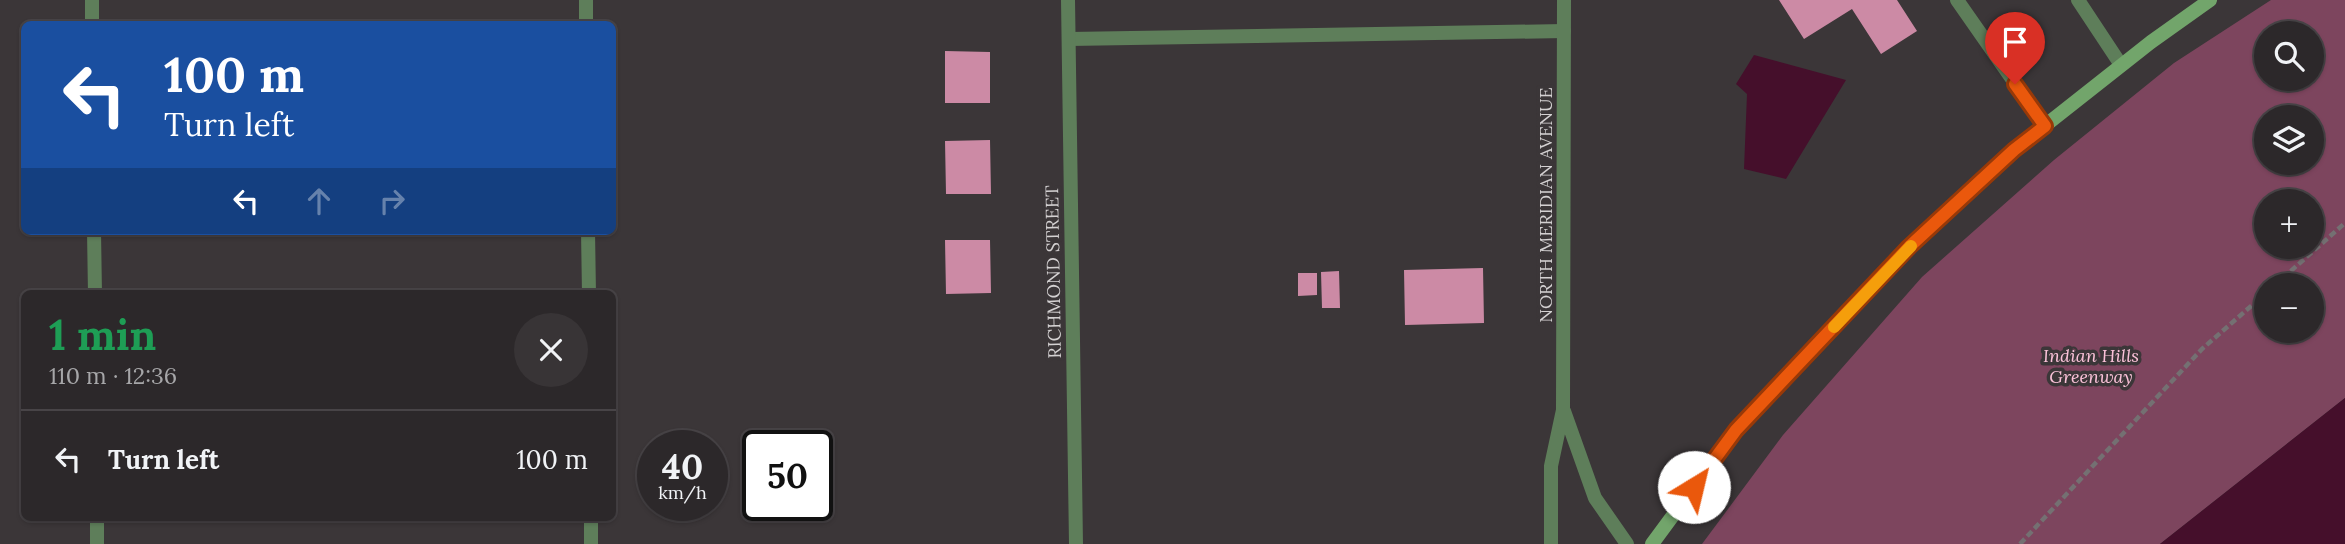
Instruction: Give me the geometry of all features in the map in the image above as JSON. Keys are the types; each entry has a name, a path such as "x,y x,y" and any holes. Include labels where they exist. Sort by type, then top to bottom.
{"main road":[{"path":"1652,544 1736,430 1909,247 2014,150 2121,65 2210,0"}],"street":[{"path":"92,0 92,21"},
{"path":"586,0 586,21"},
{"name":"RICHMOND STREET","path":"1068,0 1076,544"},
{"name":"NORTH MERIDIAN AVENUE","path":"1550,544 1551,466 1563,410 1564,0"},
{"path":"1957,0 2045,126"},
{"path":"2078,0 2121,65"},
{"path":"1069,38 1564,32"},
{"path":"94,235 95,290"},
{"path":"588,235 589,290"},
{"name":"NORTH MERIDIAN AVENUE","path":"1563,410 1595,498 1627,544"},
{"path":"97,521 97,544"},
{"path":"591,521 591,544"}],"path":[{"path":"2289,273 2345,223"},
{"path":"2021,544 2202,349 2254,304"}],"green space":[{"name":"Indian Hills Greenway","path":"2271,0 2345,0 2345,398 2160,544 1702,544 1783,435 1922,277 2054,160 2174,63"}],"shaded area":[{"path":"1754,55 1846,80 1786,179 1744,169 1747,94 1736,84"},
{"path":"2345,398 2345,544 2160,544"}],"building":[{"path":"1779,0 1897,0 1917,31 1881,54 1852,9 1804,39"},
{"path":"945,51 990,52 990,103 945,103"},
{"path":"990,140 991,194 946,194 945,141"},
{"path":"945,240 990,240 991,293 946,294"},
{"path":"1483,268 1484,323 1405,325 1404,270"},
{"path":"1339,271 1340,308 1322,308 1321,272"},
{"path":"1298,273 1317,273 1317,295 1298,296"}],"slow traffic":[{"path":"1834,327 1911,246"}],"route":[{"path":"1694,487 1736,430 1909,247 2014,150 2045,126 2015,84"}]}
